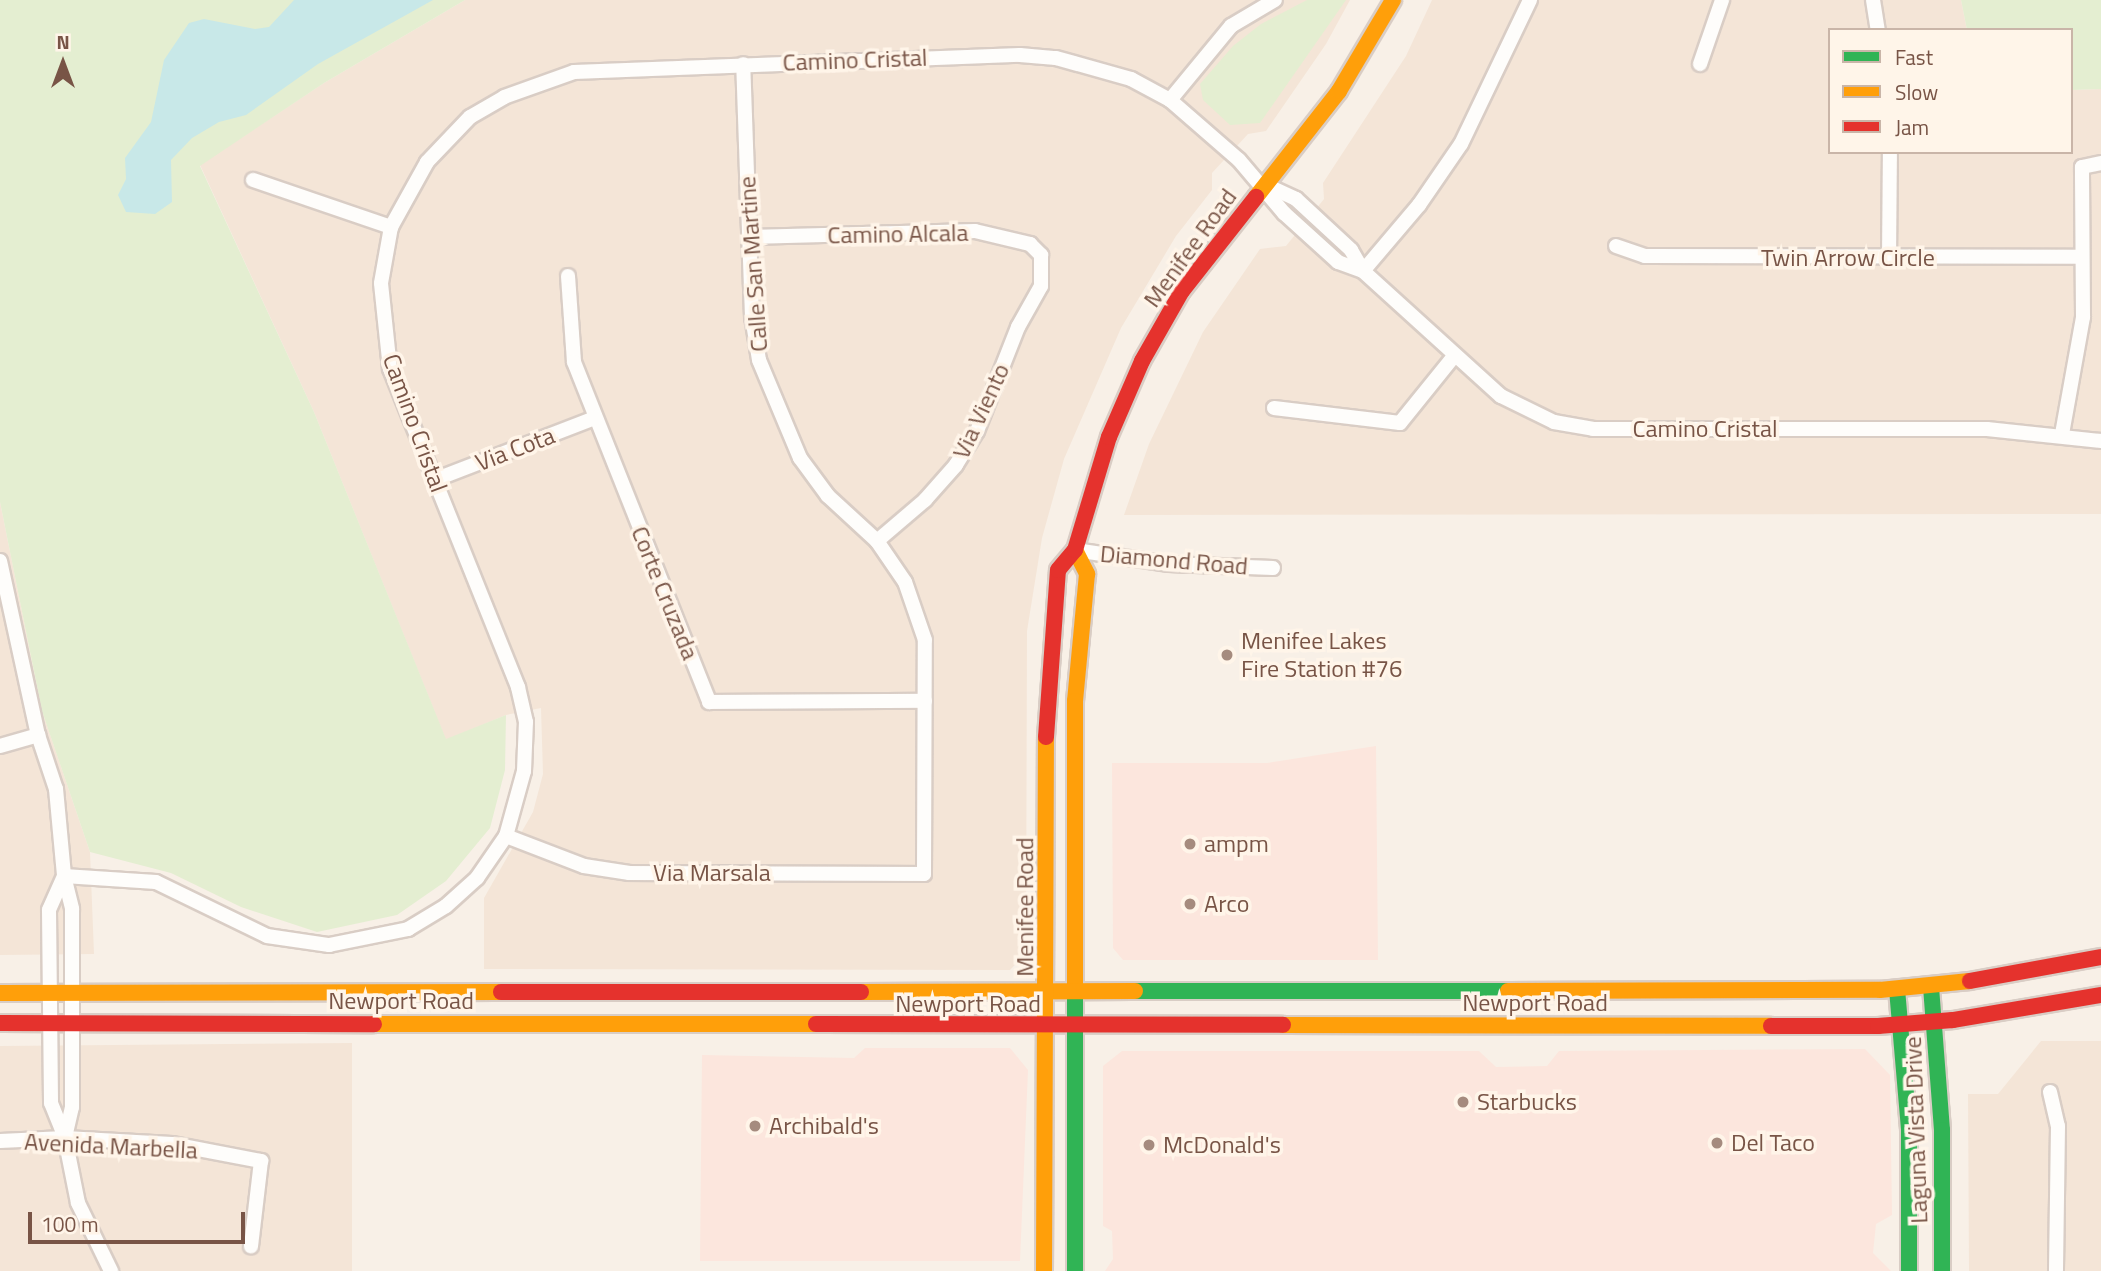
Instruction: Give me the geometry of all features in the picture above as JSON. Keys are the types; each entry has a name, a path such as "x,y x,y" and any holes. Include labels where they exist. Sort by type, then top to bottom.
{"main road":[{"name":"Menifee Road","path":"1044,1271 1047,673 1058,570 1075,550 1109,437 1142,361 1182,291 1339,91 1393,0"},
{"name":"Menifee Road","path":"1075,550 1087,573 1075,701 1078,992 1075,1271"},
{"name":"Newport Road","path":"0,993 1047,993 1897,989 1931,987 2101,957"},
{"name":"Laguna Vista Drive","path":"1931,987 1935,1022 1942,1271"},
{"name":"Laguna Vista Drive","path":"1897,989 1909,1130 1909,1271"},
{"name":"Newport Road","path":"0,1023 1046,1027 1900,1024 1935,1022 2101,995"}],"street":[{"path":"1170,100 1231,26 1275,0"},
{"path":"1363,271 1419,205 1461,144 1530,0"},
{"path":"1700,64 1722,0"},
{"path":"1873,0 1878,28"},
{"name":"Camino Cristal","path":"64,876 156,883 267,936 329,945 408,929 436,911 477,878 506,836 520,798 526,758 526,722 518,687 390,369 381,282 391,227 410,187 446,139 470,117 515,92 574,72 743,64 1044,57 1092,66 1170,100 1265,185 1296,199 1351,250 1363,271 1502,397 1573,427 2062,434 2101,441"},
{"name":"Calle San Martine","path":"743,64 749,237 759,360 775,405 800,458 828,496 877,541 905,582 918,610 925,640 924,874"},
{"path":"1889,258 1890,154"},
{"path":"2062,434 2082,317 2082,167 2101,163"},
{"path":"253,180 391,227"},
{"name":"Camino Alcala","path":"749,237 975,231 1021,240 1041,255"},
{"name":"Twin Arrow Circle","path":"1616,246 1645,256 2082,257"},
{"name":"Via Viento","path":"877,541 925,500 956,465 976,431 1018,327 1041,286 1041,255"},
{"name":"Corte Cruzada","path":"568,276 574,362 709,702 925,702"},
{"path":"1274,408 1399,424 1454,356"},
{"name":"Via Cota","path":"434,480 595,418"},
{"name":"Diamond Road","path":"1075,550 1169,564 1273,568"},
{"path":"1,570 38,736 56,789 64,876 72,909 72,1107 65,1138"},
{"path":"0,746 38,736"},
{"name":"Via Marsala","path":"506,836 584,866 629,873 924,874"},
{"path":"64,876 49,910 51,1103 65,1138 78,1203 111,1271"},
{"path":"2050,1092 2057,1126 2056,1271"},
{"name":"Avenida Marbella","path":"0,1141 65,1138 172,1144 261,1161 251,1246"}],"shaded area":[{"path":"465,0 1350,0 1326,44 1266,131 1248,134 1212,173 1212,190 1176,236 1121,328 1064,459 1042,538 1027,631 1026,953 1010,970 484,969 484,898 533,812 543,774 541,708 506,715 446,740 314,412 200,165 324,83"},
{"path":"1432,0 1961,0 1967,28 1828,28 1828,154 2073,154 2073,90 2101,89 2101,514 1124,515 1149,444 1203,332 1260,249 1286,246 1324,199 1323,183 1406,56"},
{"path":"0,502 42,711 90,852 94,954 0,955"},
{"path":"1376,746 1378,960 1123,960 1113,948 1112,763 1267,763"},
{"path":"2041,1041 2101,1041 2101,1271 1969,1271 1968,1094 1998,1094"},
{"path":"352,1043 352,1271 0,1271 0,1046"},
{"path":"865,1048 1010,1048 1028,1070 1020,1261 700,1261 702,1055 854,1058"},
{"path":"1865,1049 1890,1075 1892,1215 1876,1224 1873,1253 1891,1271 1105,1271 1113,1259 1112,1231 1103,1226 1103,1066 1122,1051 1479,1051 1496,1067 1547,1066 1559,1051"}],"green space":[{"path":"0,0 465,0 324,83 200,166 314,412 446,739 506,715 505,770 490,828 446,881 397,915 317,932 241,907 171,873 90,852 42,711 0,502"},
{"path":"1307,0 1346,0 1260,123 1230,125 1203,100 1200,84 1233,46 1261,24"},
{"path":"1961,0 2101,0 2101,89 2073,90 2073,28 1967,28"}],"water":[{"path":"294,0 433,0 318,64 246,115 219,122 192,138 171,160 172,202 155,214 126,212 118,195 126,179 125,158 151,122 164,60 189,23 204,19 255,29 269,27"}],"traffic: fast":[{"path":"1075,985 1075,1271"},
{"path":"1931,987 1942,1130 1942,1271"},
{"path":"1897,989 1909,1130 1909,1271"},
{"path":"1135,991 1508,991"}],"traffic: slow":[{"path":"1256,197 1339,91 1393,0"},
{"path":"1075,550 1087,574 1075,701 1075,985"},
{"path":"1044,1271 1046,737"},
{"path":"1508,991 1880,990 1970,981"},
{"path":"861,992 1135,991"},
{"path":"0,993 501,992"},
{"path":"374,1024 816,1024"},
{"path":"1283,1025 1771,1026"}],"traffic: jam":[{"path":"1046,737 1058,570 1075,550 1109,437 1142,361 1182,291 1256,197"},
{"path":"1970,981 2101,957"},
{"path":"501,992 861,992"},
{"path":"1771,1026 1878,1026 1953,1020 2101,995"},
{"path":"0,1023 374,1024"},
{"path":"816,1024 1283,1025"}],"place":[{"name":"Menifee Lakes Fire Station #76","path":"1227,655"},
{"name":"ampm","path":"1190,844"},
{"name":"Arco","path":"1190,904"},
{"name":"Starbucks","path":"1463,1102"},
{"name":"Archibald's","path":"755,1126"},
{"name":"Del Taco","path":"1717,1143"},
{"name":"McDonald's","path":"1149,1145"}]}
